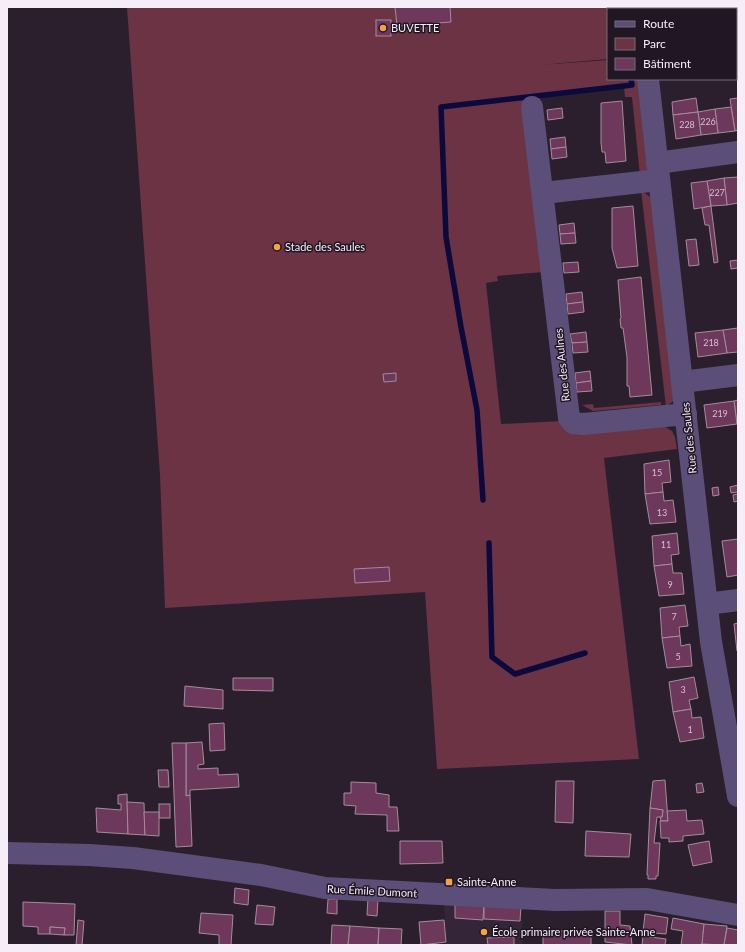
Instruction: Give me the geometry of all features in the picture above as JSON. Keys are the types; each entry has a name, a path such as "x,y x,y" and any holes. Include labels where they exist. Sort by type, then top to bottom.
{"street":[{"name":"Rue des Saules","path":"648,80 707,604 717,676 738,796"},
{"name":"Rue des Aulnes","path":"532,107 567,410 571,421 576,424 583,424 686,414"},
{"path":"543,193 658,172 738,152"},
{"path":"682,382 738,375"},
{"path":"707,604 738,600"},
{"name":"Rue Émile Dumont","path":"7,853 89,855 132,858 261,875 325,888 555,900 647,899 738,915"}],"shaded area":[{"name":"École primaire privée Sainte-Anne","path":"444,902 521,906 523,945 446,945"}],"green space":[{"name":"Stade des Saules","path":"127,7 631,7 607,8 607,59 540,65 607,60 607,80 640,80 649,161 647,170 640,176 632,97 625,97 624,86 540,95 543,272 497,276 498,281 486,283 501,424 561,421 662,425 672,431 675,437 677,449 604,458 639,759 437,769 425,592 165,608 160,475"},
{"path":"641,190 654,200 675,392 673,401 666,407"},
{"path":"661,402 661,405 593,411 582,405 593,404 594,408"}],"building":[{"path":"395,7 450,7 451,22 397,26"},
{"name":"BUVETTE","path":"376,20 391,20 391,36 376,36"},
{"path":"696,98 698,112 673,115 672,102"},
{"path":"738,98 738,130 735,131 730,99"},
{"path":"622,101 626,161 606,163 605,152 602,152 601,143 601,103"},
{"path":"731,107 735,131 718,133 715,109"},
{"path":"562,108 563,118 548,120 547,110"},
{"path":"715,109 718,133 701,135 698,112"},
{"path":"698,112 701,135 676,139 673,115"},
{"path":"565,137 566,147 551,149 550,139"},
{"path":"566,147 567,157 552,159 551,149"},
{"path":"738,177 738,203 727,205 724,178"},
{"path":"724,178 727,205 711,206 707,181"},
{"path":"707,181 711,206 694,209 691,183"},
{"path":"633,206 638,266 617,268 612,248 612,208"},
{"path":"711,206 718,262 714,263 709,225 705,225 702,208"},
{"path":"574,223 575,233 560,234 559,225"},
{"path":"575,233 576,243 561,244 560,234"},
{"path":"696,239 699,265 689,266 686,240"},
{"path":"738,260 738,268 731,269 730,261"},
{"path":"578,262 579,272 564,273 563,263"},
{"path":"641,277 652,395 630,397 629,386 627,386 627,357 623,328 621,328 620,319 618,280"},
{"path":"582,292 583,302 567,304 566,294"},
{"path":"583,302 584,312 568,314 567,304"},
{"path":"738,328 738,352 727,353 723,330"},
{"path":"723,330 727,353 698,357 695,333"},
{"path":"586,332 587,342 572,343 570,334"},
{"path":"587,342 588,352 573,353 572,343"},
{"path":"590,371 591,381 576,383 575,373"},
{"path":"396,373 396,381 384,382 383,374"},
{"path":"591,381 592,391 577,392 576,383"},
{"path":"738,400 738,424 737,424 734,401"},
{"path":"734,401 737,424 707,428 704,405"},
{"path":"669,460 671,482 662,483 663,492 645,494 644,464"},
{"path":"738,485 738,492 731,493 730,487"},
{"path":"718,487 719,495 713,496 712,488"},
{"path":"663,492 664,501 673,500 676,522 650,524 645,494"},
{"path":"738,494 738,501 734,502 733,495"},
{"path":"677,533 679,554 671,555 672,564 654,566 652,536"},
{"path":"738,539 738,575 727,577 722,541"},
{"path":"672,564 673,573 682,573 684,594 659,596 654,566"},
{"path":"389,567 390,581 355,583 354,569"},
{"path":"685,605 688,626 679,627 680,636 662,638 660,608"},
{"path":"738,623 738,651 737,651 734,624"},
{"path":"680,636 681,646 690,644 692,666 667,668 662,638"},
{"path":"694,677 698,698 689,700 691,709 673,712 669,682"},
{"path":"233,678 273,678 273,691 233,690"},
{"path":"185,686 223,690 223,709 184,706"},
{"path":"691,709 692,718 701,717 704,738 680,742 673,712"},
{"path":"224,723 225,750 210,751 209,724"},
{"path":"202,742 204,764 198,765 198,769 218,768 218,775 238,774 239,787 190,790 190,795 186,796 186,743"},
{"path":"172,743 186,743 186,796 190,795 192,846 176,847"},
{"path":"158,770 168,770 169,787 159,787"},
{"path":"665,780 668,821 661,821 660,817 662,817 663,810 650,808 653,781"},
{"path":"556,781 574,781 573,823 555,822"},
{"path":"351,782 376,783 376,793 389,795 389,807 397,807 399,831 387,831 387,815 355,814 356,806 344,805 344,793 351,793"},
{"path":"702,783 704,792 697,793 696,784"},
{"path":"127,794 128,834 97,832 96,808 121,810 121,804 118,804 118,795"},
{"path":"127,802 144,803 145,835 128,834"},
{"path":"159,804 170,804 170,818 159,818"},
{"path":"650,808 663,810 662,817 657,817 654,843 660,843 658,876 656,876 656,879 648,879 647,875"},
{"path":"686,810 687,821 702,820 704,834 683,836 683,841 669,842 669,838 661,838 660,821 668,821 667,811"},
{"path":"144,812 159,812 159,836 145,835"},
{"path":"586,831 631,834 629,857 585,856"},
{"path":"400,841 442,841 443,863 400,864"},
{"path":"709,841 712,862 693,866 688,845"},
{"path":"235,888 249,890 248,905 234,903"},
{"path":"368,898 378,899 377,916 367,915"},
{"path":"328,899 337,899 337,914 327,913"},
{"path":"23,902 75,904 74,935 64,935 65,928 50,927 50,934 38,934 38,927 23,926"},
{"path":"455,903 484,904 483,920 455,918"},
{"path":"484,904 521,906 520,921 484,919"},
{"path":"257,905 275,907 273,925 255,924"},
{"path":"605,911 620,911 620,925 630,926 632,945 605,942"},
{"path":"201,913 233,915 231,945 219,945 219,935 199,933"},
{"path":"645,914 668,918 666,934 643,932"},
{"path":"673,918 704,924 702,945 681,945 683,931 671,929"},
{"path":"78,920 84,921 82,945 76,945"},
{"path":"444,920 446,942 421,945 419,922"},
{"path":"704,924 727,926 724,945 702,944"},
{"path":"332,925 350,926 348,945 331,945"},
{"path":"350,926 379,928 378,945 348,945"},
{"path":"50,927 65,928 64,935 50,934"},
{"path":"379,928 402,929 401,945 378,945"},
{"path":"727,928 738,930 738,945 724,945"},
{"path":"543,931 559,931 559,933 543,933"},
{"path":"559,931 591,931 591,945 543,945 543,933 559,933"},
{"path":"643,936 666,939 665,945 642,945"},
{"path":"514,937 514,945 488,945 487,938"}],"waterway":[{"path":"483,500 477,410 446,237 441,107 632,85 631,80"},
{"path":"489,543 492,657 515,674 585,653"}],"place":[{"name":"BUVETTE","path":"383,28"},
{"name":"Stade des Saules","path":"277,247"},
{"name":"Sainte-Anne","path":"449,882"},
{"name":"École primaire privée Sainte-Anne","path":"484,932"}]}
